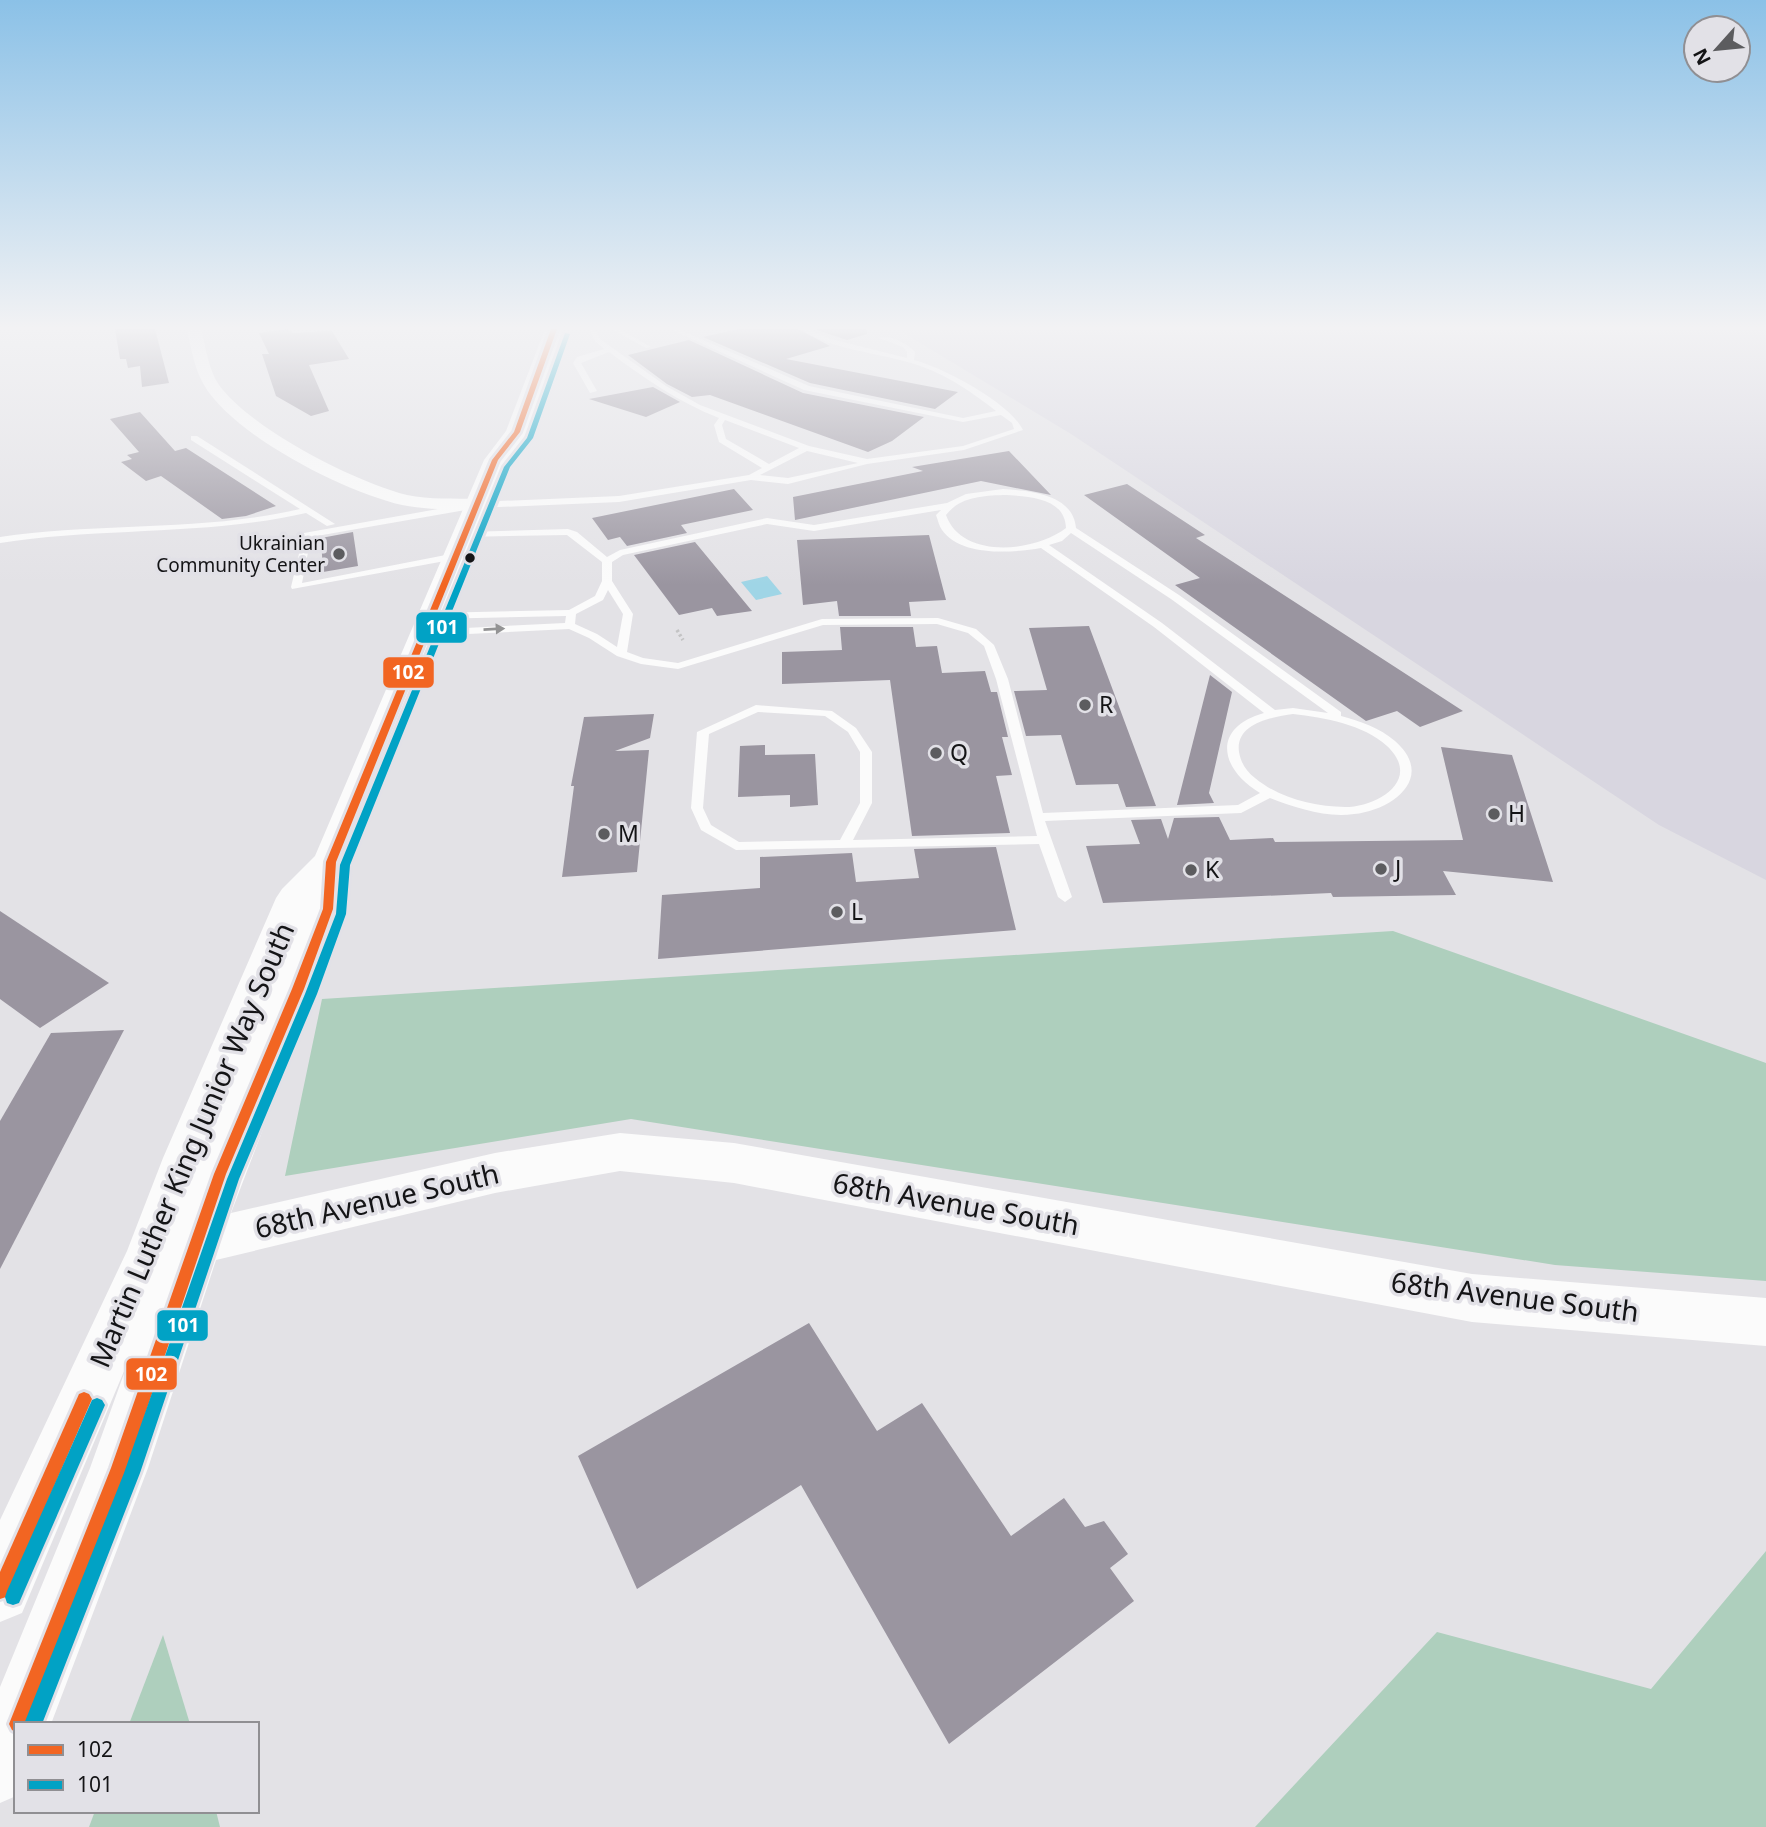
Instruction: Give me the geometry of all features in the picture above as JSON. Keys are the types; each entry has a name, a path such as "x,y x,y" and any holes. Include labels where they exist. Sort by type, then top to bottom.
{"main road":[{"path":"495,460 494,431 501,414"},
{"path":"495,460 516,432 523,414"},
{"name":"Martin Luther King Junior Way South","path":"19,1722 119,1468 173,1247 186,1157 295,898 331,862 495,460"},
{"name":"68th Avenue South","path":"173,1247 495,1173 620,1152 734,1163 1472,1298 1766,1322"},
{"name":"Martin Luther King Junior Way South","path":"0,1591 55,1462 173,1247"},
{"path":"0,1769 14,1734"}],"street":[{"path":"237,414 274,440 379,492 405,500 477,505"}],"lane":[{"path":"717,414 806,449 867,462"},
{"path":"934,414 962,420 991,414"},
{"path":"607,561 568,532 460,546 296,587 307,535 477,505 608,500 751,477 788,481 867,462 964,448 1018,433 1019,426 1006,414"},
{"path":"724,417 718,425 722,439 769,468"},
{"path":"194,438 330,524"},
{"path":"751,477 806,449"},
{"path":"607,561 620,553 767,521 814,528 947,506 966,496 984,493 1023,493 1056,503 1067,511 1072,520 1071,529 1057,541 1044,546 1003,550 963,541 949,533 941,524 941,514 947,506"},
{"path":"0,540 43,533 230,525 307,510"},
{"path":"1071,529 1175,597 1341,717"},
{"path":"1044,546 1158,625 1271,713"},
{"path":"429,624 571,613 599,598 607,581 607,561"},
{"path":"607,581 628,614 621,654"},
{"path":"570,625 571,613"},
{"path":"429,624 570,625 621,654 641,661 678,666 822,622 938,621 972,631 989,645 1002,679 1038,817 1065,897"},
{"path":"844,844 866,803 866,752 852,730 828,713 756,708 703,732 697,808 706,827 736,846 1045,841"},
{"path":"1305,711 1341,717 1366,727 1394,748 1400,756 1406,772 1402,788 1388,800 1366,808 1339,811 1303,805 1269,793 1248,779 1234,762 1231,746 1236,732 1250,720 1271,713 1305,711"},
{"path":"1038,817 1241,809 1269,793"}],"path":[{"path":"677,630 683,640"}],"shaded area":[{"path":"1038,414 1766,414 1766,880 1659,825"}],"green space":[{"path":"1393,931 1766,1063 1766,1281 1555,1265 631,1119 285,1176 322,999"},
{"path":"1766,1551 1766,1827 1255,1827 1437,1632 1651,1689"},
{"path":"163,1635 189,1722 130,1722"},
{"path":"94,1813 216,1813 220,1827 89,1827"}],"water":[{"path":"767,576 782,594 756,600 741,582"}],"building":[{"path":"142,414 175,451 186,448 276,506 246,516 222,519 161,476 146,481 121,462 132,459 127,455 139,452 110,419"},
{"path":"763,414 910,414 924,417 892,441 868,452"},
{"path":"1009,451 1051,495 981,481 795,520 793,497 923,471 912,467"},
{"path":"1127,484 1205,535 1196,538 1463,711 1420,727 1397,711 1366,721 1175,585 1200,578 1084,495"},
{"path":"734,489 753,510 681,525 687,533 627,546 620,537 608,540 592,518"},
{"name":"Ukrainian Community Center","path":"353,532 358,566 323,572 321,538"},
{"path":"929,535 946,600 909,602 911,616 839,616 837,601 803,605 797,540"},
{"path":"695,542 752,611 717,616 712,608 679,615 634,555"},
{"name":"R","path":"1089,626 1156,806 1126,807 1118,784 1076,785 1061,735 1026,736 1014,691 1047,690 1029,628"},
{"path":"840,627 913,627 916,647 937,646 942,673 985,671 991,692 997,692 1008,737 1002,737 1012,775 996,776 1010,833 912,836 890,680 782,684 782,652 842,650"},
{"path":"1210,675 1232,692 1209,793 1214,803 1177,805"},
{"path":"654,714 650,738 615,751 649,750 637,872 562,877 574,786 571,786 584,717"},
{"path":"765,745 765,755 815,754 818,805 790,807 790,795 738,797 740,746"},
{"path":"1441,747 1512,755 1553,882 1443,871 1456,895 1333,897 1331,893 1103,903 1086,846 1140,844 1131,820 1161,819 1168,839 1174,818 1219,817 1230,840 1463,840"},
{"name":"L","path":"996,847 1016,930 658,959 662,895 760,888 760,857 852,853 856,882 919,878 914,849"},
{"path":"0,911 109,983 40,1028 0,999"},
{"path":"124,1030 0,1269 0,1121 51,1033"},
{"path":"809,1323 877,1431 922,1403 1011,1536 1064,1498 1085,1527 1104,1521 1128,1554 1110,1568 1134,1601 949,1744 801,1485 637,1589 578,1456"}],"transit line":[{"name":"102","path":"19,1722 119,1468 220,1174 298,989 328,909 331,862 495,460 517,432 523,414"},
{"name":"101","path":"34,1722 132,1473 233,1179 311,994 341,914 345,865 507,467 530,438 538,414"},
{"name":"102","path":"0,1591 84,1399"},
{"name":"101","path":"13,1597 97,1405"}],"place":[{"name":"Ukrainian Community Center","path":"339,554"},
{"name":"R","path":"1085,705"},
{"name":"Q","path":"936,753"},
{"name":"H","path":"1494,814"},
{"name":"M","path":"604,834"},
{"name":"J","path":"1381,869"},
{"name":"K","path":"1191,870"},
{"name":"L","path":"837,912"}]}
